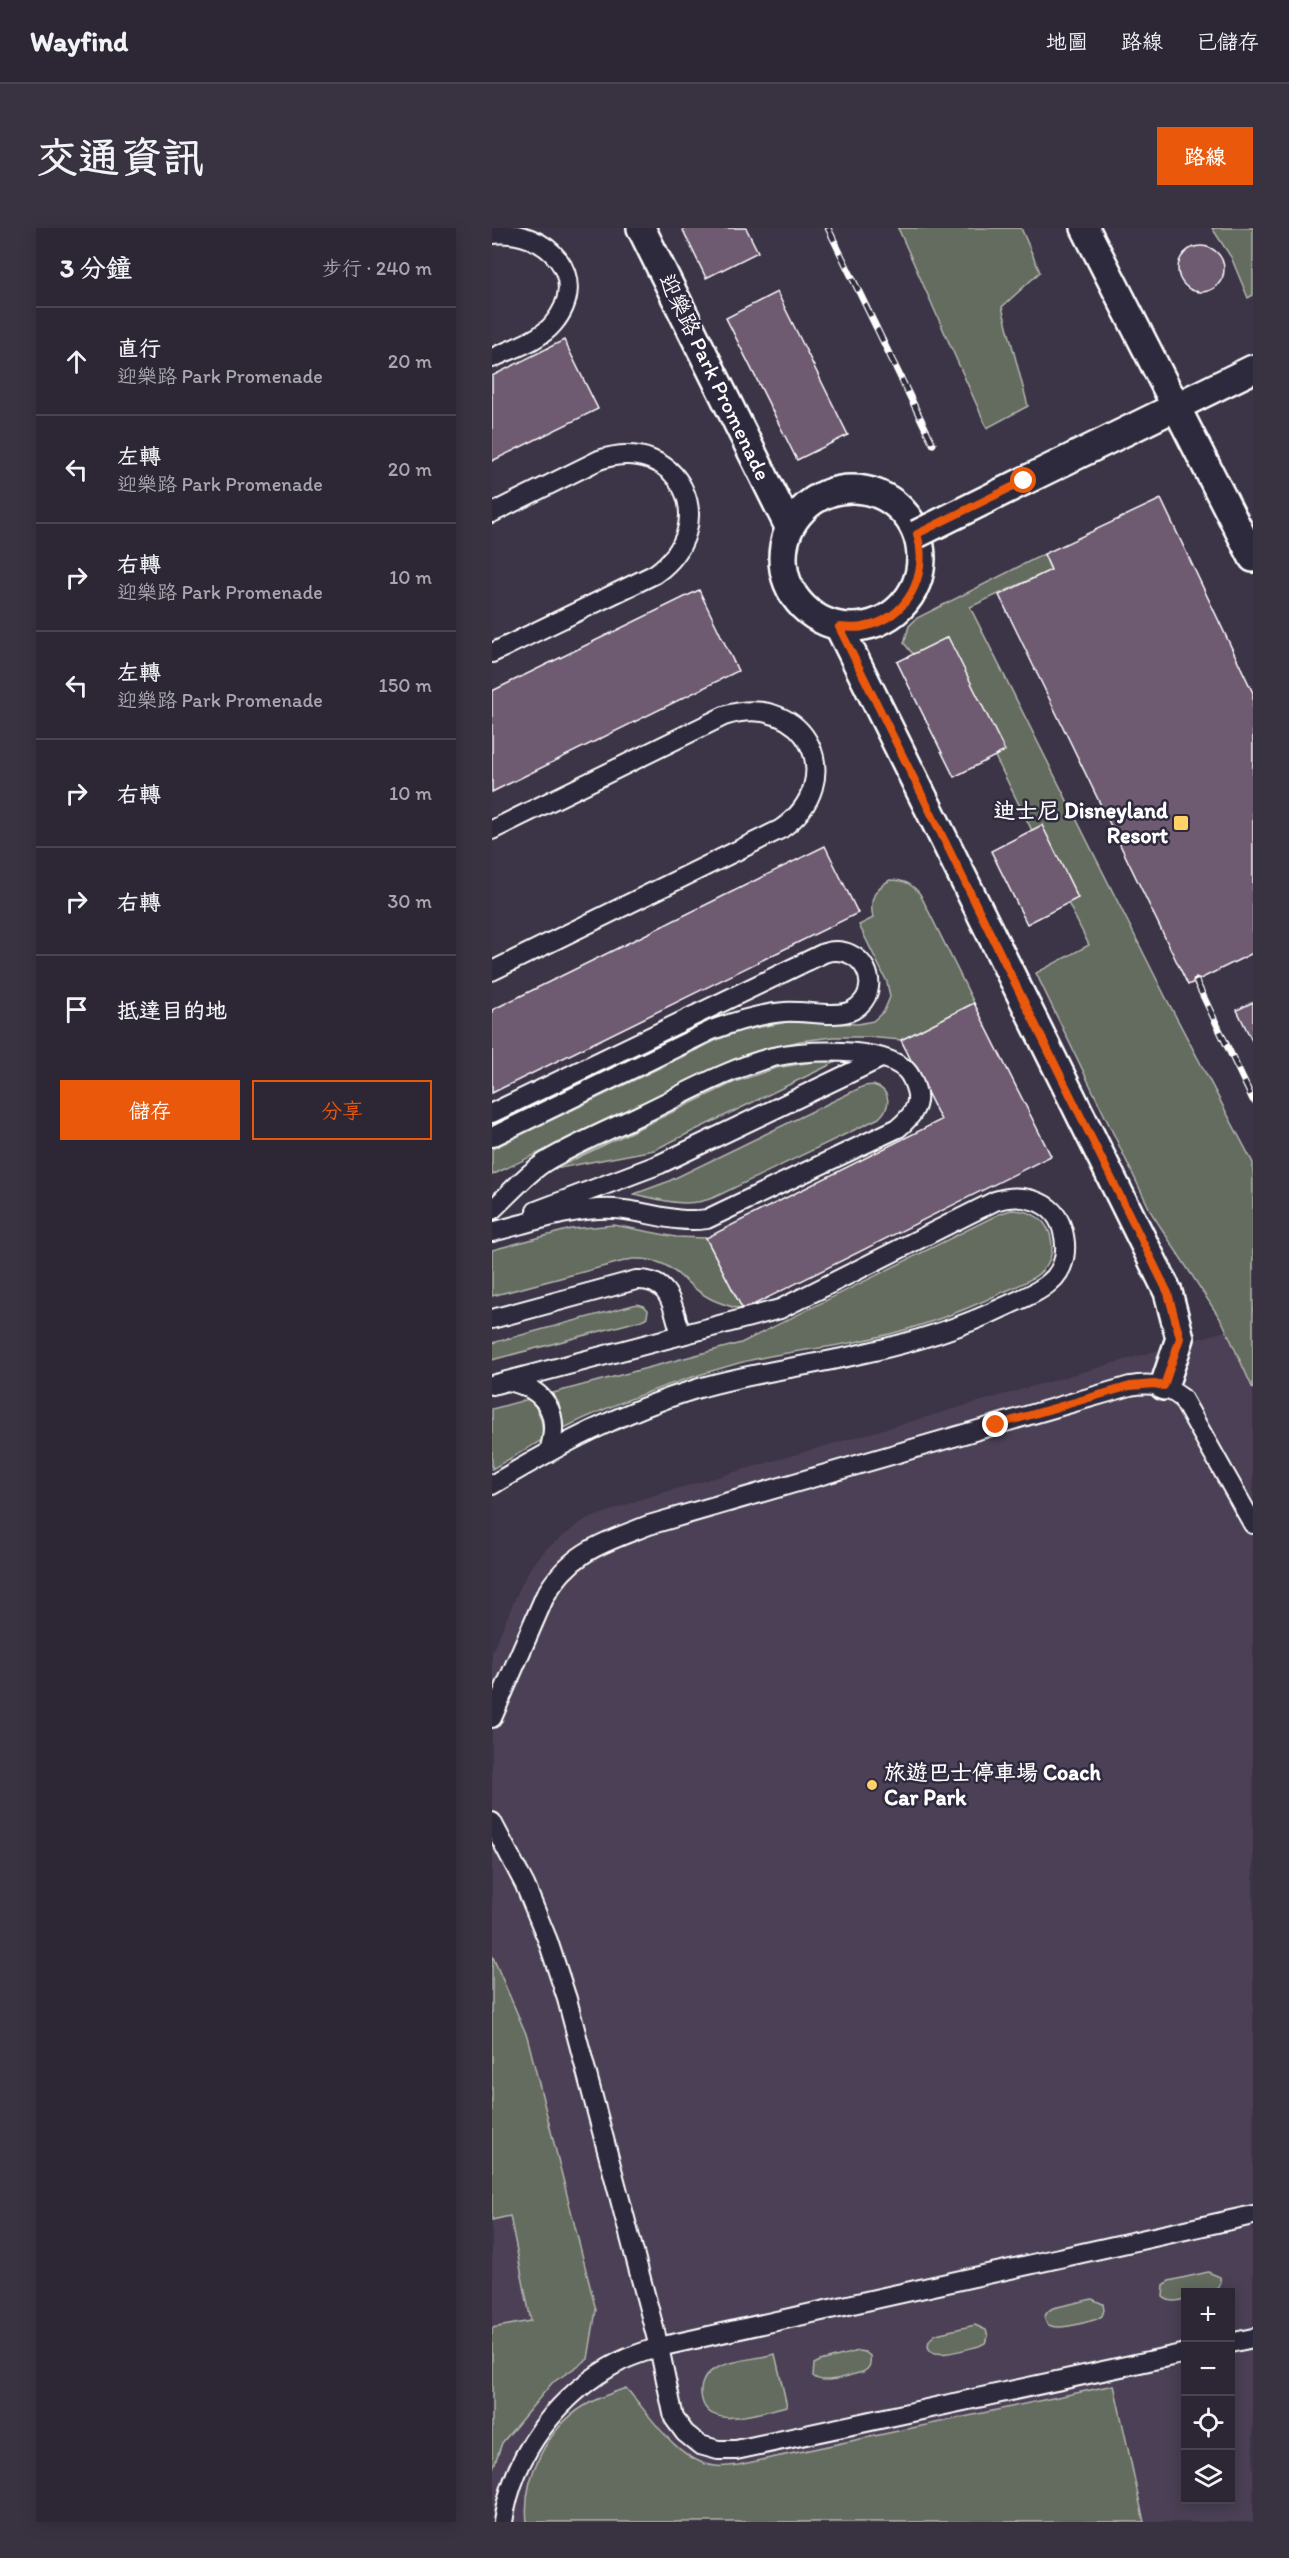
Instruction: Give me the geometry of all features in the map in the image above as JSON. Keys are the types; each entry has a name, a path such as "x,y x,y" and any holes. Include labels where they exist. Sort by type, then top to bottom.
{"street":[{"name":"迎樂路 Park Promenade","path":"641,228 789,527"},
{"path":"1085,228 1253,558"},
{"path":"917,534 1253,369"},
{"path":"863,488 884,496 902,509 917,534 921,548 921,570 914,591 900,609 882,621 861,628 839,627 819,619 802,607 789,589 783,569 783,547 789,527 802,509 820,495 841,489 863,488"},
{"path":"839,627 1168,1293 1180,1338 1164,1386"}],"lane":[{"path":"492,234 521,231 538,237 552,247 562,261 567,278 567,295 561,312 551,326 537,336 492,358"},
{"path":"492,513 599,460 616,454 634,454 651,459 666,468 679,481 687,498 690,516 681,550 662,569 492,653"},
{"path":"492,830 724,716 741,710 759,710 792,723 804,737 813,753 815,771 813,789 807,805 795,819 780,830 492,971"},
{"path":"492,1113 824,953 835,950 846,951 863,963 868,973 867,995 852,1011 841,1013 786,1011 736,1021 712,1030 492,1137"},
{"path":"492,1210 549,1160 730,1072 774,1057 817,1051 838,1051 879,1059 906,1070 914,1081 918,1094 915,1107 908,1119 898,1128 722,1213 692,1221 678,1221 637,1212 592,1210 492,1230"},
{"path":"492,1230 660,1164 879,1059"},
{"path":"492,1485 549,1451 632,1412 696,1389 750,1374 854,1356 902,1344 995,1312 1051,1281 1063,1262 1065,1239 1052,1211 1039,1202 1025,1197 1009,1197 984,1207 780,1309 500,1383"},
{"path":"492,1318 636,1280 646,1280 657,1284 667,1292 681,1335"},
{"path":"500,1383 533,1390 547,1405 554,1424 554,1438 549,1451"},
{"path":"492,1718 554,1580 566,1566 593,1546 649,1525 1130,1386 1154,1384 1164,1386 1182,1398 1189,1406 1253,1524"},
{"path":"492,1822 525,1885 548,1941 567,1998 659,2347 674,2418 684,2433 700,2445 718,2450 736,2450 1181,2354"},
{"path":"503,2522 517,2471 535,2437 560,2406 589,2380 622,2360 659,2347 1253,2214"},
{"path":"1235,2342 1253,2338"}],"shaded area":[{"name":"旅遊巴士停車場 Coach Car Park","path":"1253,1323 1253,2522 492,2522 492,1652 532,1565 547,1548 583,1521 644,1498"}],"green space":[{"path":"898,228 1021,228 1040,272 1002,307 1028,406 987,428"},
{"path":"1212,228 1253,228 1253,295 1248,298 1231,257"},
{"path":"1044,554 1051,570 970,607 1165,996 1253,1163 1253,1389 1223,1323 1152,1214 1036,973 1089,945 942,650 919,657 911,652 904,643 909,626 917,618"},
{"path":"890,880 907,883 920,894 974,1003 901,1040 833,1037 800,1041 747,1054 492,1175 492,1149 717,1040 740,1031 787,1022 858,1024 873,1021 884,1011 890,997 887,982 859,925 873,918 874,895"},
{"path":"818,1061 836,1062 654,1150 554,1169 735,1082 776,1068"},
{"path":"864,1086 879,1087 888,1099 888,1104 879,1118 715,1197 705,1201 684,1203 634,1194 667,1182"},
{"path":"1011,1210 1033,1214 1046,1226 1051,1238 1052,1248 1047,1265 1026,1282 965,1309 908,1329 850,1343 739,1363 694,1376 650,1391 564,1428 559,1404 553,1393 741,1343"},
{"path":"614,1225 676,1237 706,1238 743,1310 711,1299 667,1266 646,1259 632,1259 492,1296 492,1250 571,1229"},
{"path":"637,1304 648,1310 647,1317 642,1320 492,1360 492,1343"},
{"path":"529,1399 541,1418 542,1440 492,1469 492,1409"},
{"path":"492,1955 527,2036 596,2310 588,2359 552,2383 502,2443 492,2471 492,2328 531,2321 510,2216 492,2220"},
{"path":"1208,2272 1220,2277 1218,2288 1181,2288 1181,2300 1176,2301 1163,2297 1164,2285 1169,2281"},
{"path":"1092,2299 1103,2304 1102,2316 1097,2319 1059,2327 1047,2323 1046,2315 1052,2309"},
{"path":"975,2325 986,2330 988,2336 985,2343 950,2353 930,2351 929,2342 936,2334"},
{"path":"858,2351 870,2356 870,2366 863,2372 830,2380 813,2376 814,2364"},
{"path":"775,2354 787,2406 750,2415 723,2417 712,2414 705,2406 701,2387 710,2372 727,2364"},
{"path":"1114,2385 1144,2522 527,2522 526,2505 533,2472 548,2441 571,2416 584,2406 626,2388 665,2435 688,2456 701,2462 721,2466 738,2465"}],"building":[{"path":"682,228 746,228 758,252 706,278"},
{"path":"1201,246 1217,253 1224,269 1217,285 1201,292 1185,285 1178,269 1185,253"},
{"path":"777,292 848,435 797,460 726,318"},
{"path":"564,340 598,409 492,461 492,376"},
{"name":"迪士尼 Disneyland Resort","path":"1161,499 1253,693 1253,953 1188,985 999,595 1051,570 1044,554"},
{"path":"699,590 738,671 492,792 492,691"},
{"path":"948,637 1005,751 954,777 897,662"},
{"path":"1042,825 1078,898 1027,924 991,851"},
{"path":"825,846 858,913 492,1093 492,1010"},
{"path":"1253,1002 1253,1043 1237,1010"},
{"path":"974,1003 1051,1156 743,1310 706,1238 941,1120 901,1040"}],"railway":[{"path":"828,228 933,444"},
{"path":"1196,981 1253,1100"}],"place":[{"name":"迪士尼 Disneyland Resort","path":"1181,823"},
{"name":"旅遊巴士停車場 Coach Car Park","path":"872,1785"}],"route":[{"path":"996,1425 1130,1386 1154,1384 1164,1386 1180,1338 1168,1293 839,627 861,628 882,621 900,609 914,591 921,570 921,548 917,534 1024,481"}]}
